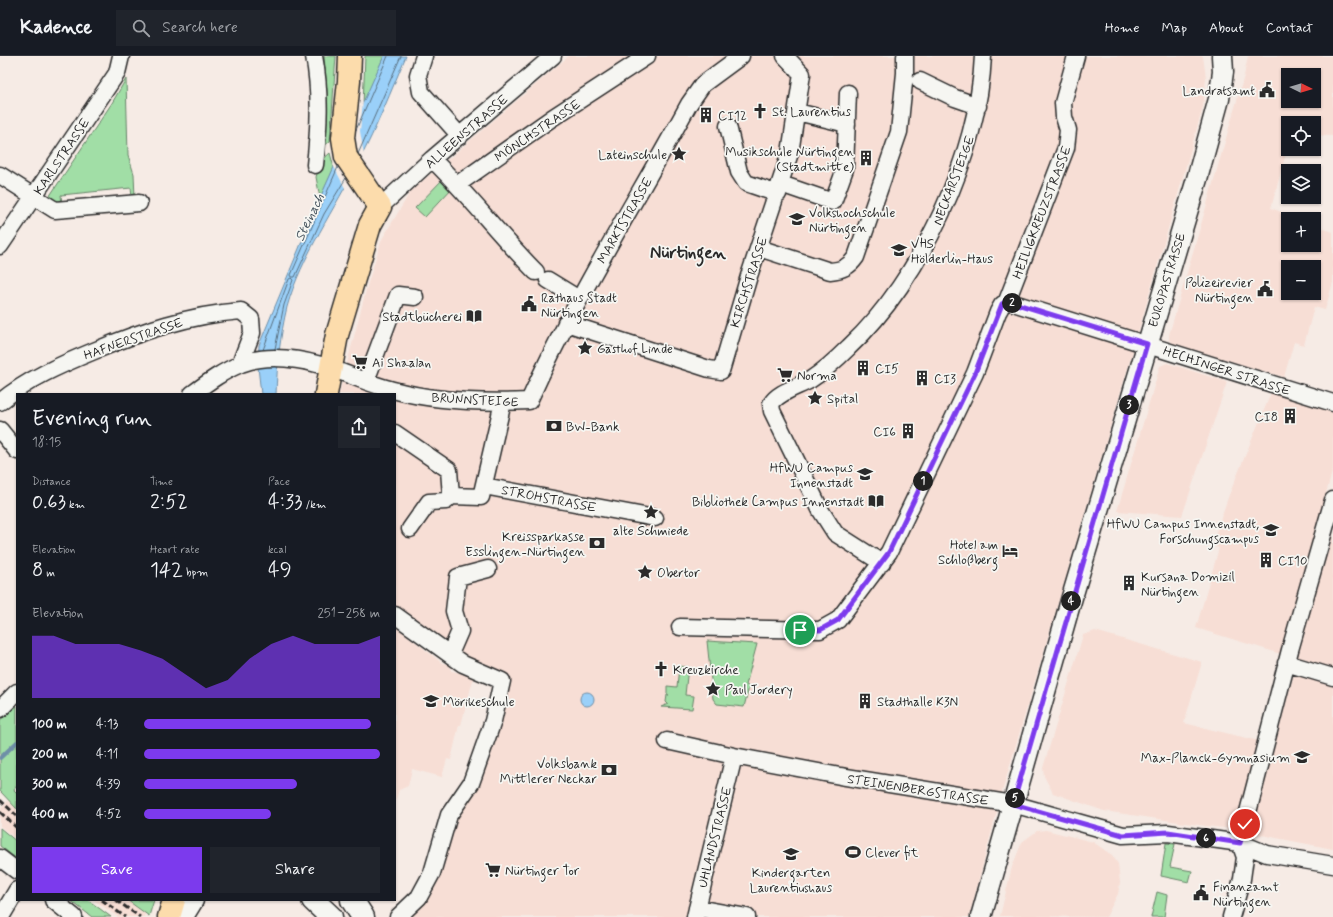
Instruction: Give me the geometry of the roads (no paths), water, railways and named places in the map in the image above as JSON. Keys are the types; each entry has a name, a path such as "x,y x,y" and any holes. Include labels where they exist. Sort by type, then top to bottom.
{"main road":[{"path":"326,393 337,335 358,260 370,225 380,207 346,157 343,138 350,56"},
{"path":"314,901 331,917"},
{"path":"353,901 363,917"}],"street":[{"path":"314,56 319,101 315,165"},
{"path":"424,56 418,75 420,92 460,136"},
{"name":"ALLEENSTRASSE","path":"380,207 432,159 553,56"},
{"name":"MÖNCHSTRASSE","path":"458,184 552,118 646,56"},
{"name":"MARKTSTRASSE","path":"529,401 566,323 689,104 703,84 741,56"},
{"name":"KIRCHSTRASSE","path":"566,323 709,369 721,371 790,153 802,74 785,56"},
{"path":"759,248 830,271 841,270 850,265 856,257 861,245 899,132 905,73 905,56"},
{"name":"NECKARSTEIGE","path":"882,563 835,533 821,511 775,418 771,404 776,398 810,380 853,344 879,314 908,276 922,254 939,217 965,152 978,106 982,82 983,56"},
{"name":"HEILIGKREUZSTRASSE","path":"680,627 820,630 838,620 882,563 889,552 975,373 998,312 1002,304 1007,301 1066,148 1068,130 1064,117 1063,103 1076,56"},
{"name":"EUROPASTRASSE","path":"981,917 1219,99 1223,72 1222,56"},
{"name":"KARLSTRASSE","path":"0,246 117,73 121,60"},
{"path":"920,80 955,98 978,106"},
{"path":"728,126 738,172 746,183 833,202 845,169 848,93"},
{"path":"797,112 847,124"},
{"path":"432,159 458,184 520,256 542,276 579,299"},
{"path":"0,176 55,210 139,203"},
{"path":"366,380 398,295 415,297"},
{"name":"HECHINGER STRASSE","path":"1007,301 1333,403"},
{"name":"HAFNERSTRASSE","path":"0,402 18,387 58,365 166,324 214,313 241,310 251,319 252,332 240,364"},
{"name":"BRUNNSTEIGE","path":"193,393 216,377 240,364 256,360 282,359 313,363 331,368 366,380 392,392 471,401 529,401"},
{"path":"484,486 503,402"},
{"path":"0,430 16,450"},
{"path":"396,434 449,470 451,496"},
{"name":"STROHSTRASSE","path":"410,529 429,502 446,501 451,496 481,497 484,486 655,518"},
{"path":"1231,917 1242,878 1245,857 1240,843 1286,663 1333,500"},
{"path":"450,654 460,631 454,611 458,577 488,569"},
{"path":"396,616 463,664 502,681 493,721 471,783 449,815 432,873 419,897 398,917"},
{"path":"1286,663 1333,677"},
{"path":"0,709 16,693"},
{"name":"STEINENBERGSTRASSE","path":"667,740 734,756 1013,804 1123,835 1168,832 1240,843 1267,854 1333,865"},
{"name":"UHLANDSTRASSE","path":"696,913 734,756"},
{"path":"0,858 16,870"},
{"path":"1,917 16,892"},
{"path":"54,901 74,917"},
{"path":"696,913 747,917"}],"water":[{"path":"384,56 406,56 366,148 310,251 293,288 282,329 276,393 261,393 258,367 259,345 320,198"},
{"path":"584,692 590,692 594,696 594,702 590,706 584,706 580,702 580,696"}],"waterway":[{"name":"Steinach","path":"0,758 16,743"}],"railway":[{"path":"0,800 16,815"},
{"path":"0,812 16,827"},
{"path":"103,901 125,917"},
{"path":"117,901 140,917"}],"place":[{"name":"Landratsamt","path":"1267,90"},
{"name":"St. Laurentius","path":"760,111"},
{"name":"CI12","path":"706,115"},
{"name":"Lateinschule","path":"679,154"},
{"name":"Musikschule Nürtingen (Stadtmitte)","path":"866,158"},
{"name":"Volkshochschule Nürtingen","path":"797,219"},
{"name":"VHS Hölderlin-Haus","path":"899,250"},
{"name":"Polizeirevier Nürtingen","path":"1265,289"},
{"name":"Rathaus Stadt Nürtingen","path":"529,304"},
{"name":"Stadtbücherei","path":"474,316"},
{"name":"Gasthof Linde","path":"585,348"},
{"name":"Ai Shaalan","path":"360,362"},
{"name":"CI5","path":"863,368"},
{"name":"Norma","path":"785,375"},
{"name":"CI3","path":"922,378"},
{"name":"Spital","path":"815,398"},
{"name":"CI8","path":"1290,416"},
{"name":"BW-Bank","path":"554,426"},
{"name":"CI6","path":"908,431"},
{"name":"HfWU Campus Innenstadt","path":"865,474"},
{"name":"Bibliothek Campus Innenstadt","path":"876,501"},
{"name":"alte Schmiede","path":"651,512"},
{"name":"HfWU Campus Innenstadt, Forschungscampus","path":"1271,530"},
{"name":"Kreissparkasse Esslingen-Nürtingen","path":"597,543"},
{"name":"Hotel am Schloßberg","path":"1010,551"},
{"name":"CI10","path":"1266,560"},
{"name":"Obertor","path":"645,572"},
{"name":"Kursana Domizil Nürtingen","path":"1129,583"},
{"name":"Kreuzkirche","path":"661,669"},
{"name":"Paul Jordery","path":"713,689"},
{"name":"Mörikeschule","path":"431,701"},
{"name":"Stadthalle K3N","path":"865,701"},
{"name":"Max-Planck-Gymnasium","path":"1302,757"},
{"name":"Volksbank Mittlerer Neckar","path":"609,770"},
{"name":"Clever fit","path":"853,852"},
{"name":"Kindergarten Laurentiushaus","path":"791,854"},
{"name":"Nürtinger Tor","path":"493,870"},
{"name":"Finanzamt Nürtingen","path":"1201,893"}],"district":[{"name":"Nürtingen","path":"688,252"}]}
